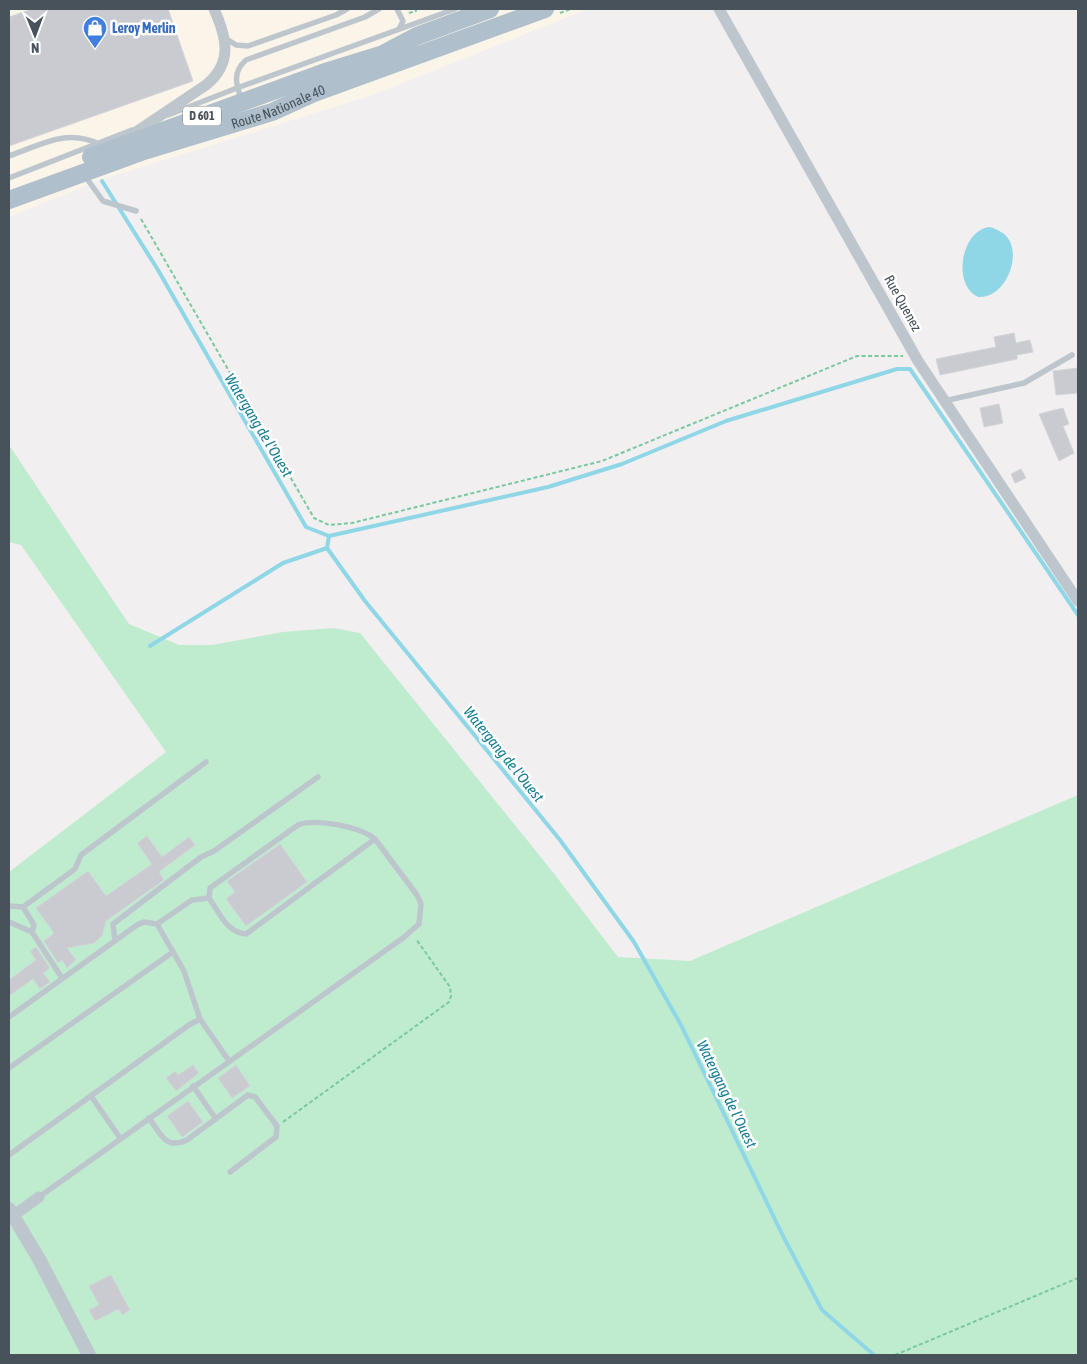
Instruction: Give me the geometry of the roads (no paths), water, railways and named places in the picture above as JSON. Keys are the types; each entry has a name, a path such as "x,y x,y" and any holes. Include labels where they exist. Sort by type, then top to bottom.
{"main road":[{"name":"Route Nationale 40","path":"9,200 82,172 219,127 246,107 383,54 417,36 490,9"},
{"name":"Route Nationale 40","path":"9,189 104,146 246,107 308,95 545,9"}],"street":[{"path":"104,146 151,122 214,78 225,61 220,14 214,9"},
{"name":"Rue Quenez","path":"719,9 916,356 1078,601"},
{"path":"39,1197 11,1213 39,1259 89,1355"}],"lane":[{"path":"223,37 236,45 248,46 336,15 347,9"},
{"path":"246,107 236,74 246,60 364,17 379,9"},
{"path":"398,9 403,21 399,29"},
{"path":"151,122 246,107 399,29 455,9"},
{"path":"219,127 235,120 246,107"},
{"path":"9,156 66,137 81,137 104,146"},
{"path":"9,178 104,146"},
{"path":"82,172 103,201 136,211"},
{"path":"944,401 1024,384 1072,355"},
{"path":"9,906 23,906 75,869 81,855 206,762"},
{"path":"115,940 112,924 201,857 214,851 318,777"},
{"path":"39,1197 419,924 421,904 417,895 376,839 367,832 358,829 307,822 298,825 210,888 209,898 229,926 237,933 246,934 376,839"},
{"path":"9,1016 137,925 144,922 157,924 192,900 209,898"},
{"path":"23,906 34,925 32,932"},
{"path":"9,922 32,932 62,978"},
{"path":"157,924 184,971 200,1019 229,1060"},
{"path":"9,1068 173,952"},
{"path":"9,1155 200,1019"},
{"path":"193,1086 216,1119"},
{"path":"149,1118 170,1144 177,1145 188,1140 248,1095 255,1097 277,1126 276,1137 230,1172"},
{"path":"91,1096 120,1138"}],"water":[{"path":"990,227 1007,237 1013,255 1012,265 1003,284 996,291 987,296 978,297 970,290 965,281 963,258 973,237 980,230"}],"waterway":[{"name":"Watergang de l'Ouest","path":"102,181 158,270 306,527 329,536 327,548 365,601 560,840 634,942 681,1025 783,1236 822,1310 874,1355"},
{"path":"329,536 548,487 622,464 726,421 897,369 910,369 1078,615"},
{"path":"150,646 283,563 327,548"}],"place":[{"name":"Leroy Merlin","path":"95,49"}]}
